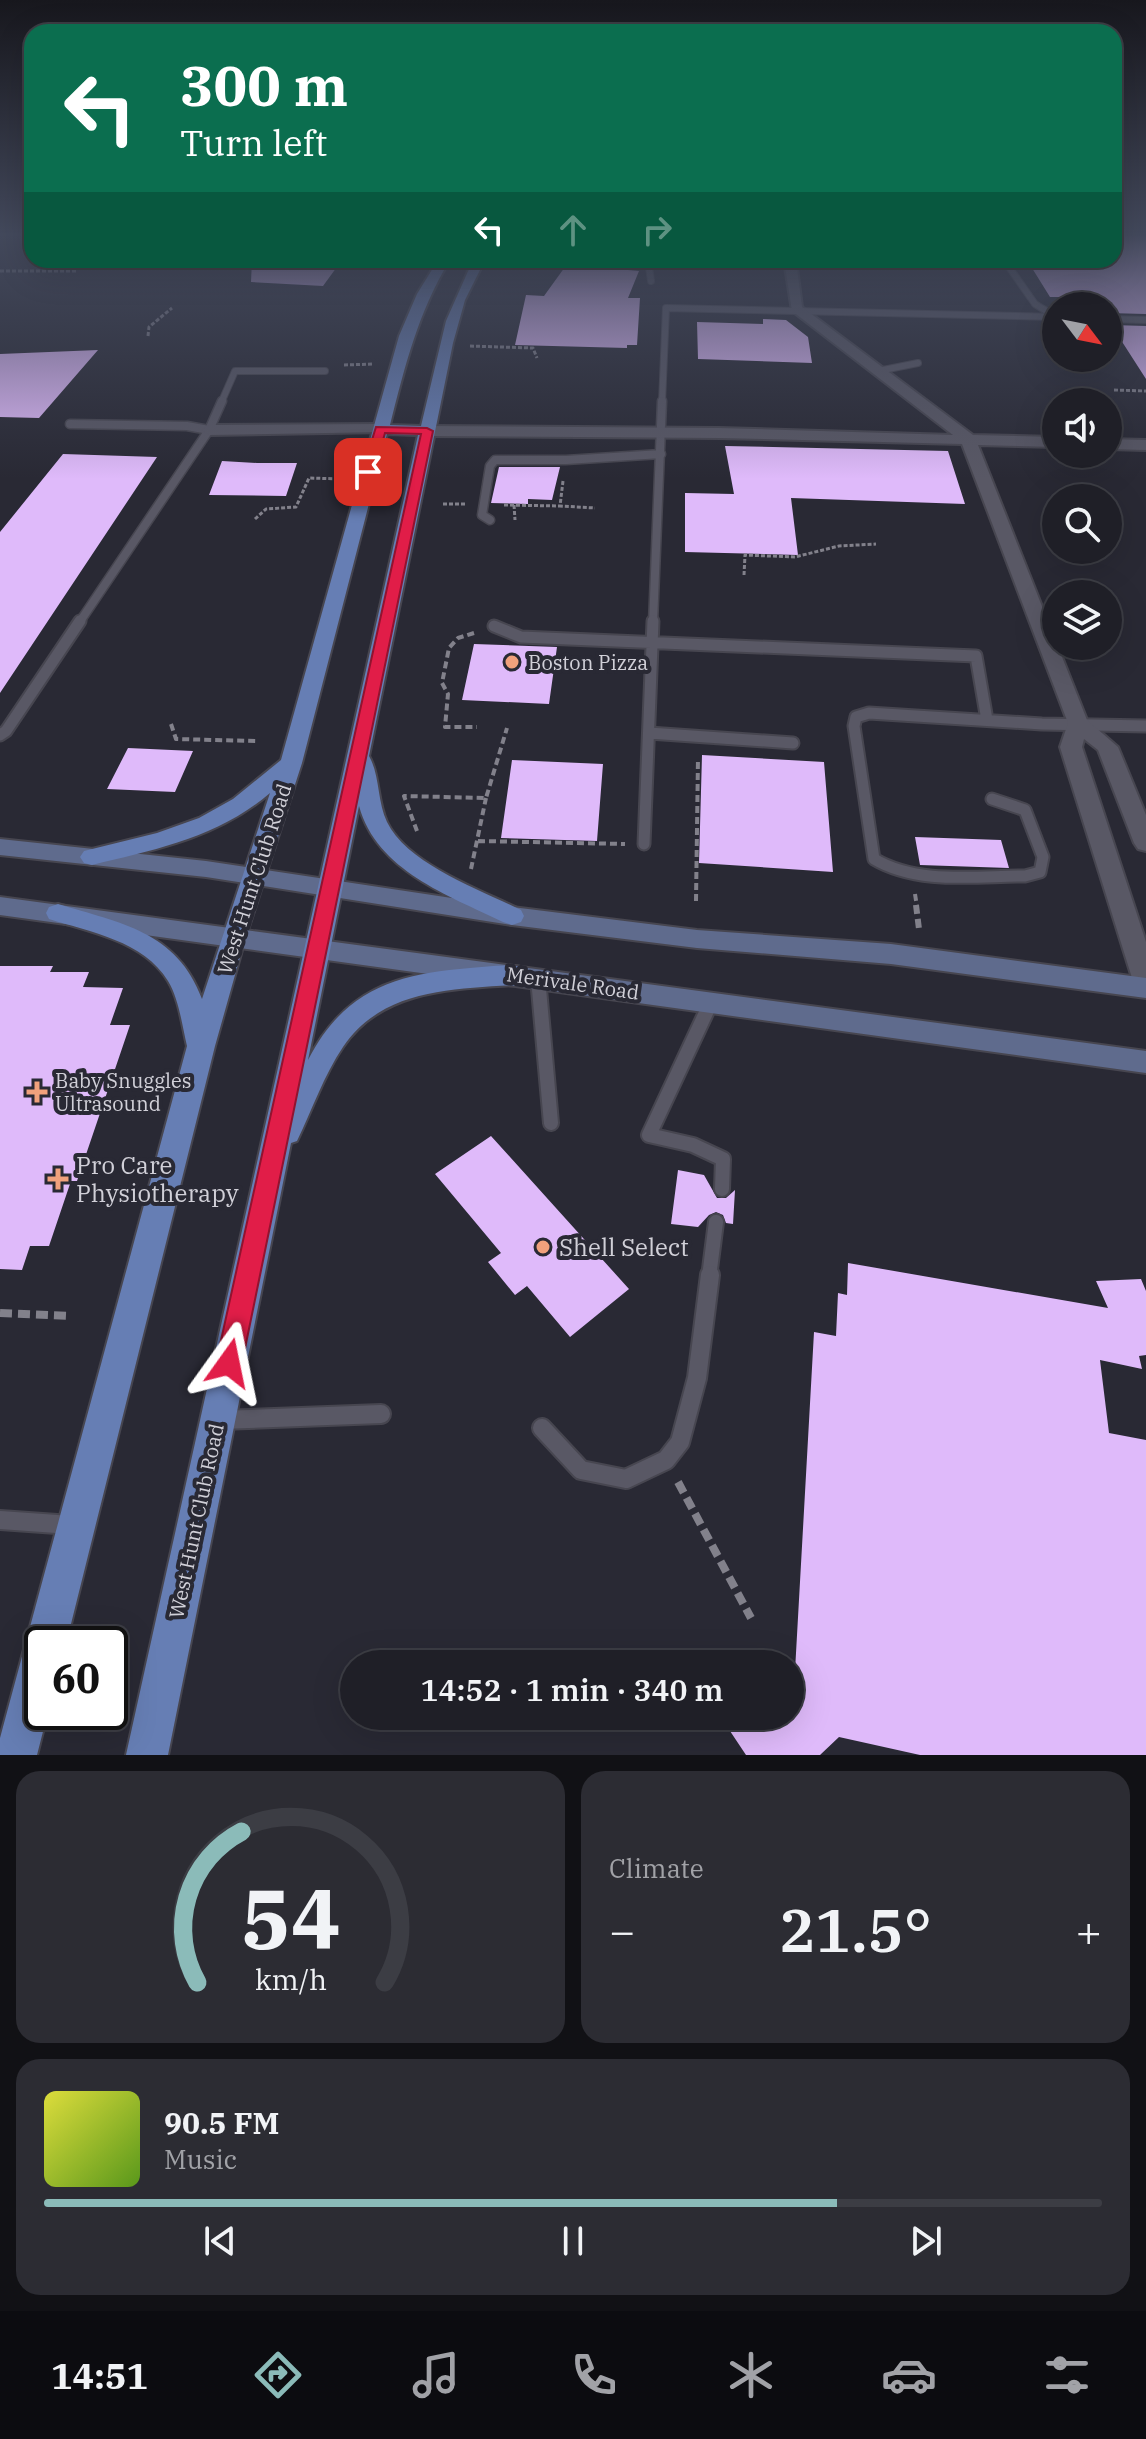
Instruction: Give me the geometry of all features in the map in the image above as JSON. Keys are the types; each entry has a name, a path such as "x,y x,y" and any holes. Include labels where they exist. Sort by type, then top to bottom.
{"main road":[{"name":"West Hunt Club Road","path":"51,1626 201,1046 233,936 291,763 380,429 415,315"},
{"name":"West Hunt Club Road","path":"147,1755 270,1166 454,315"},
{"path":"380,429 427,431"},
{"path":"359,752 375,823 386,840 427,872 512,916"},
{"path":"92,857 183,833 215,820 245,803 291,763"},
{"path":"0,847 254,877 512,916 697,939 891,954 1146,988"},
{"name":"Merivale Road","path":"0,906 1146,1062"},
{"path":"58,913 142,941 168,963 186,994 201,1046"},
{"path":"270,1166 336,1035 358,1014 381,998 413,985 443,980 527,976"},
{"path":"16,1755 24,1725"}],"street":[{"path":"807,315 968,439 1078,723 1107,747 1146,843"},
{"path":"209,430 380,429"},
{"path":"427,431 1042,442"},
{"path":"1122,444 1146,445"},
{"path":"1078,723 1071,747 1146,981"}],"lane":[{"path":"644,844 666,315"},
{"path":"950,315 1042,317"},
{"path":"1122,319 1146,320"},
{"path":"878,371 918,363"},
{"path":"0,735 18,713 209,430 235,371 325,371"},
{"path":"70,424 187,426 209,430"},
{"path":"490,520 482,515 490,466 495,460 566,460 661,454"},
{"path":"494,626 521,637 976,656 987,720"},
{"path":"992,799 1025,810 1043,857 1040,872 1025,876 913,874 885,868 874,859 854,726 856,717 869,713 1146,726"},
{"path":"649,733 793,743"},
{"path":"527,976 551,1123"},
{"path":"711,1002 649,1135 693,1145 723,1159 722,1189"},
{"path":"542,1428 581,1470 626,1479 666,1460 680,1442 697,1378 716,1222"},
{"path":"217,1420 381,1414"},
{"path":"0,1520 78,1525"}],"path":[{"path":"148,336 149,327 164,315"},
{"path":"470,346 533,348 537,358"},
{"path":"325,371 340,365 383,364"},
{"path":"1122,390 1146,391"},
{"path":"566,460 560,506 595,508"},
{"path":"255,519 266,509 296,507 309,478 345,479"},
{"path":"514,505 515,520"},
{"path":"744,575 745,555 795,557 839,546 876,544"},
{"path":"477,727 445,727 448,694 442,683 449,648 458,638 494,626"},
{"path":"171,724 176,739 256,741"},
{"path":"463,865 474,869 486,798 507,728"},
{"path":"696,901 698,753 722,753 723,739"},
{"path":"421,845 404,796 486,798"},
{"path":"478,841 644,844"},
{"path":"916,895 919,929"},
{"path":"0,1313 70,1316"},
{"path":"666,1460 751,1618"}],"building":[{"path":"522,315 639,315 637,345 627,345 627,348 515,345"},
{"path":"763,319 786,320 808,337 812,363 698,359 697,322 763,324"},
{"path":"1122,325 1146,326 1146,379 1122,342"},
{"path":"98,350 39,418 0,417 0,354"},
{"path":"725,446 948,451 965,504 791,498 798,555 685,552 685,493 734,494"},
{"path":"63,454 157,457 0,693 0,532"},
{"path":"222,461 297,463 286,496 209,495"},
{"path":"499,467 560,467 552,500 528,499 528,504 491,503"},
{"name":"Boston Pizza","path":"474,644 557,647 549,704 462,700"},
{"path":"128,748 193,751 175,792 107,789"},
{"path":"702,755 824,762 833,872 699,863"},
{"path":"512,760 603,764 597,841 501,838"},
{"path":"915,837 1001,840 1009,868 920,865"},
{"path":"0,966 53,966 50,972 89,972 83,987 123,988 110,1025 130,1025 77,1181 71,1181 49,1246 30,1246 22,1270 0,1269"},
{"path":"491,1136 629,1289 570,1337 527,1286 515,1295 488,1262 501,1253 435,1174"},
{"path":"678,1170 704,1175 717,1198 726,1198 735,1190 733,1224 726,1223 723,1215 716,1212 698,1227 671,1224"},
{"path":"848,1263 1108,1308 1096,1281 1141,1279 1146,1291 1146,1355 1139,1356 1142,1369 1100,1360 1109,1433 1146,1440 1146,1755 920,1755 839,1737 820,1755 746,1755 730,1731 804,1730 804,1650 796,1650 814,1332 836,1336 838,1293 847,1295"}],"place":[{"name":"Boston Pizza","path":"512,662"},
{"name":"Baby Snuggles Ultrasound","path":"37,1092"},
{"name":"Pro Care Physiotherapy","path":"58,1179"},
{"name":"Shell Select","path":"543,1247"}],"route":[{"path":"229,1363 427,431 380,429 368,472"}]}
